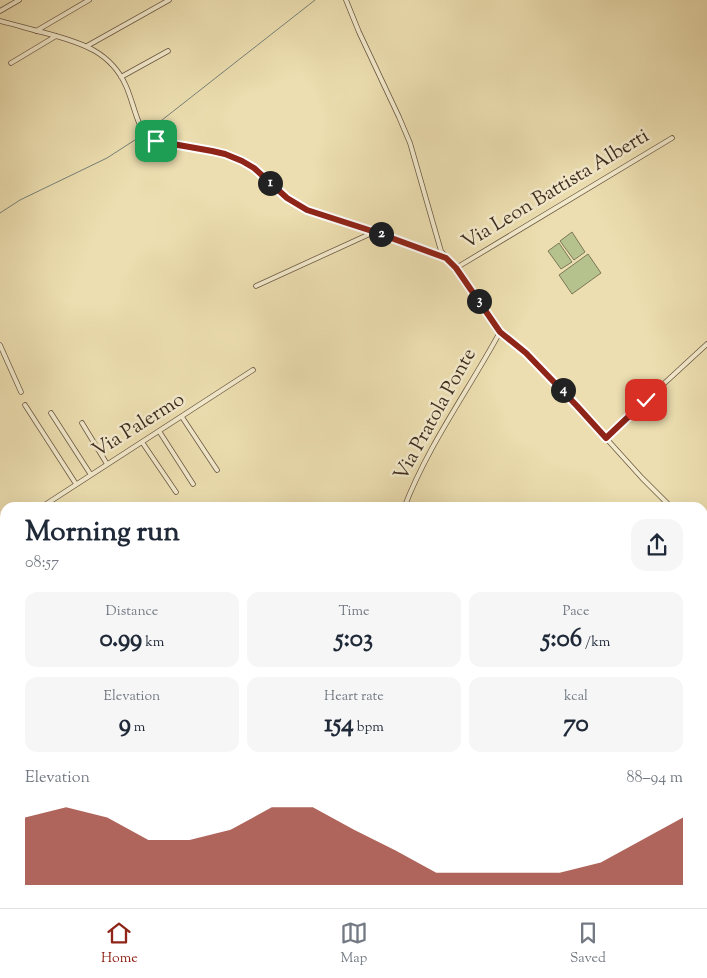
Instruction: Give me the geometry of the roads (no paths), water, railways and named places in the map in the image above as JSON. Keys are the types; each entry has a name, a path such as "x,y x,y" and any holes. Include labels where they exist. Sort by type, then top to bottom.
{"street":[{"path":"0,11 18,0"},
{"path":"36,31 89,0"},
{"path":"86,46 169,0"},
{"path":"346,0 410,143 441,251 456,268 500,332 526,353 666,502"},
{"path":"0,21 76,42 104,57 112,64 126,86 139,125 148,140 225,154 254,168 287,198 307,210 446,258"},
{"path":"11,63 56,36"},
{"path":"121,77 168,51"},
{"name":"Via Leon Battista Alberti","path":"456,268 672,138"},
{"path":"256,286 375,232"},
{"name":"Via Pratola Ponte","path":"406,502 438,436 500,332"},
{"path":"606,438 707,344"},
{"path":"0,345 21,392"},
{"name":"Via Palermo","path":"49,502 253,370"},
{"path":"25,405 76,484"},
{"path":"51,413 91,475"},
{"path":"182,417 217,470"},
{"path":"82,423 107,464"},
{"path":"159,431 193,484"},
{"path":"142,442 176,492"}],"waterway":[{"path":"148,131 315,0"},
{"path":"0,213 20,200 107,158 138,138"}]}
